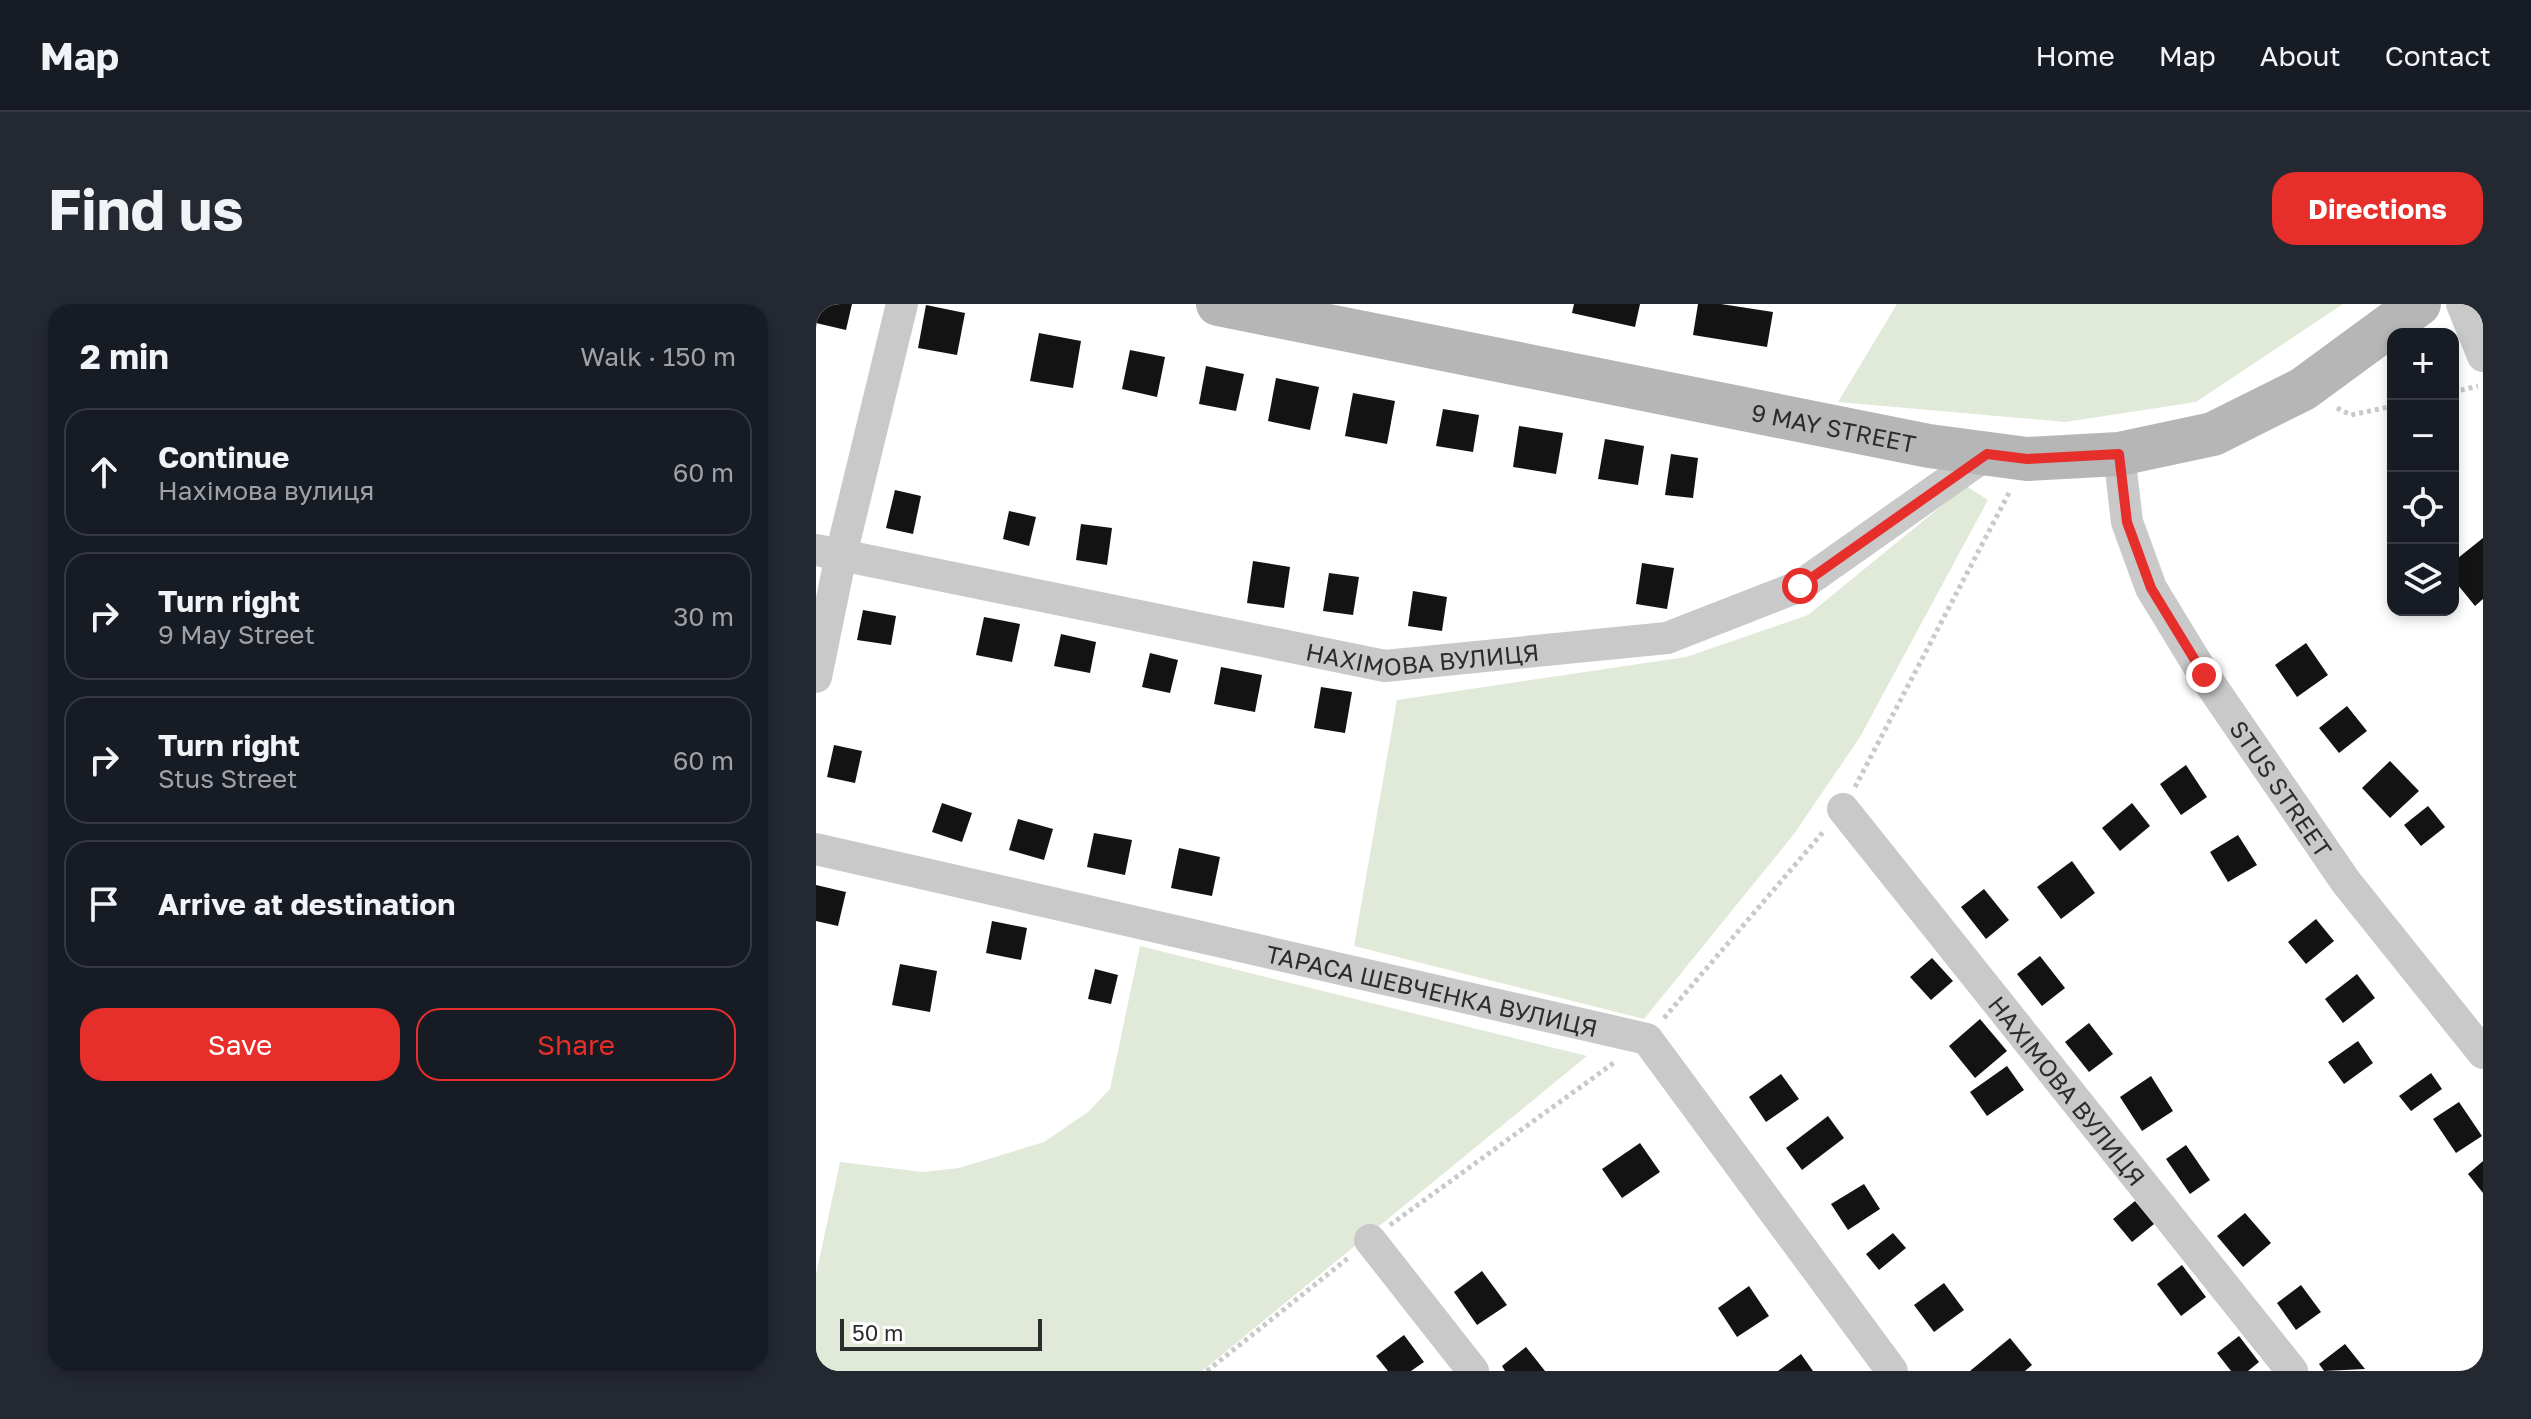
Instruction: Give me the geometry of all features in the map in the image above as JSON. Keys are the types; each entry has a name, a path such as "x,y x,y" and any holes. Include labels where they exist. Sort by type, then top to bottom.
{"main road":[{"name":"9 MAY STREET","path":"1218,304 1914,443 2007,456 2119,454 2213,434 2303,389 2419,304"}],"street":[{"path":"816,677 828,553 902,304"},
{"path":"2462,304 2483,356"},
{"name":"STUS STREET","path":"2119,454 2127,522 2151,588 2204,675 2346,882 2483,1053"},
{"name":"НАХІМОВА ВУЛИЦЯ","path":"828,553 1385,666 1667,638 1800,586 2007,456"},
{"name":"НАХІМОВА ВУЛИЦЯ","path":"1843,809 2292,1371"},
{"name":"ТАРАСА ШЕВЧЕНКА ВУЛИЦЯ","path":"816,849 1647,1039"},
{"path":"1647,1039 1892,1371"},
{"path":"1370,1240 1473,1371"}],"path":[{"path":"2459,391 2483,385"},
{"path":"2303,389 2351,415 2387,407"},
{"path":"1207,1371 1370,1240 1647,1039 1843,809 2007,456"}],"green space":[{"path":"1897,304 2343,304 2196,402 2065,422 1838,402"},
{"path":"1966,486 1988,500 1860,737 1794,834 1644,1019 1354,946 1397,700 1686,657 1808,615"},
{"path":"1140,946 1587,1056 1202,1371 816,1371 816,1275 840,1162 923,1172 959,1168 1044,1142 1088,1112 1110,1089"}],"building":[{"path":"817,304 852,304 846,330 816,323"},
{"path":"1574,304 1640,304 1635,327 1572,313"},
{"path":"1698,304 1721,304 1773,312 1767,347 1693,335"},
{"path":"926,305 965,313 957,355 918,348"},
{"path":"1039,333 1081,341 1073,388 1030,381"},
{"path":"1130,350 1165,357 1157,397 1122,389"},
{"path":"1206,366 1244,374 1236,411 1199,404"},
{"path":"1276,378 1319,387 1310,430 1268,421"},
{"path":"1353,393 1395,401 1387,444 1345,436"},
{"path":"1443,409 1479,415 1473,452 1436,446"},
{"path":"1519,426 1563,433 1556,474 1513,467"},
{"path":"1605,439 1644,446 1638,485 1598,479"},
{"path":"1671,454 1698,458 1693,498 1665,495"},
{"path":"895,490 921,496 913,534 886,528"},
{"path":"1009,511 1036,517 1029,546 1003,539"},
{"path":"1081,524 1112,528 1107,565 1076,560"},
{"path":"2483,538 2483,599 2475,606 2459,586 2459,557"},
{"path":"1253,561 1290,567 1284,608 1247,603"},
{"path":"1642,563 1674,568 1667,609 1636,604"},
{"path":"1329,573 1359,577 1353,615 1323,611"},
{"path":"1413,591 1447,597 1442,631 1408,626"},
{"path":"863,610 896,616 891,645 857,640"},
{"path":"984,617 1020,624 1012,662 976,655"},
{"path":"1061,634 1096,642 1090,673 1054,666"},
{"path":"2306,643 2328,675 2297,697 2275,665"},
{"path":"1150,653 1178,660 1170,693 1142,687"},
{"path":"1221,667 1262,675 1255,712 1214,704"},
{"path":"1321,687 1352,692 1345,733 1314,728"},
{"path":"2347,706 2367,731 2339,753 2319,728"},
{"path":"834,745 862,751 855,783 827,777"},
{"path":"2390,761 2419,791 2390,818 2362,788"},
{"path":"2186,765 2207,797 2181,815 2160,784"},
{"path":"942,803 972,813 962,842 932,832"},
{"path":"2132,803 2150,826 2120,851 2102,828"},
{"path":"2428,806 2445,827 2421,846 2404,825"},
{"path":"1018,819 1053,829 1044,860 1009,850"},
{"path":"1094,833 1132,840 1125,875 1087,867"},
{"path":"2238,835 2257,865 2228,882 2210,852"},
{"path":"1179,848 1220,857 1212,896 1171,888"},
{"path":"2072,861 2095,893 2061,919 2037,887"},
{"path":"816,885 846,892 838,926 816,921"},
{"path":"1984,889 2009,920 1986,939 1961,907"},
{"path":"2316,919 2334,941 2306,964 2288,942"},
{"path":"992,921 1027,928 1021,960 986,953"},
{"path":"2040,956 2065,988 2042,1006 2017,974"},
{"path":"1932,958 1953,981 1931,1000 1910,977"},
{"path":"900,964 937,971 930,1012 892,1005"},
{"path":"1095,969 1118,975 1111,1004 1088,999"},
{"path":"2357,974 2375,998 2343,1023 2325,999"},
{"path":"1980,1019 2007,1051 1975,1078 1949,1046"},
{"path":"2089,1023 2113,1054 2089,1072 2065,1042"},
{"path":"2358,1041 2373,1063 2344,1084 2328,1062"},
{"path":"2007,1066 2024,1090 1987,1116 1970,1092"},
{"path":"2431,1073 2442,1089 2411,1111 2399,1096"},
{"path":"1781,1074 1799,1099 1766,1122 1749,1097"},
{"path":"2151,1076 2173,1111 2142,1131 2120,1097"},
{"path":"2459,1102 2482,1136 2456,1153 2433,1119"},
{"path":"1828,1116 1844,1138 1802,1170 1786,1148"},
{"path":"1640,1143 1660,1172 1622,1198 1602,1169"},
{"path":"2186,1145 2210,1180 2190,1194 2166,1159"},
{"path":"2483,1161 2483,1193 2468,1174"},
{"path":"1864,1184 1880,1209 1848,1230 1831,1204"},
{"path":"2135,1201 2154,1224 2132,1242 2113,1219"},
{"path":"2245,1213 2271,1243 2243,1267 2217,1236"},
{"path":"1893,1233 1906,1248 1879,1270 1866,1254"},
{"path":"2182,1265 2206,1297 2181,1316 2157,1284"},
{"path":"1482,1271 1507,1305 1477,1325 1454,1292"},
{"path":"1944,1283 1964,1310 1934,1332 1914,1305"},
{"path":"2301,1285 2321,1312 2296,1330 2277,1303"},
{"path":"1749,1286 1769,1316 1737,1337 1718,1308"},
{"path":"1404,1335 1424,1362 1411,1371 1388,1371 1376,1356"},
{"path":"2239,1336 2259,1362 2248,1371 2231,1371 2217,1353"},
{"path":"2010,1338 2032,1365 2025,1371 1970,1371"},
{"path":"2345,1344 2365,1369 2324,1371 2319,1364"},
{"path":"1526,1347 1545,1371 1505,1371 1502,1366"},
{"path":"1801,1354 1813,1371 1778,1371"}],"route":[{"path":"1800,586 1987,454 2027,459 2119,454 2127,522 2151,588 2204,675"}]}
